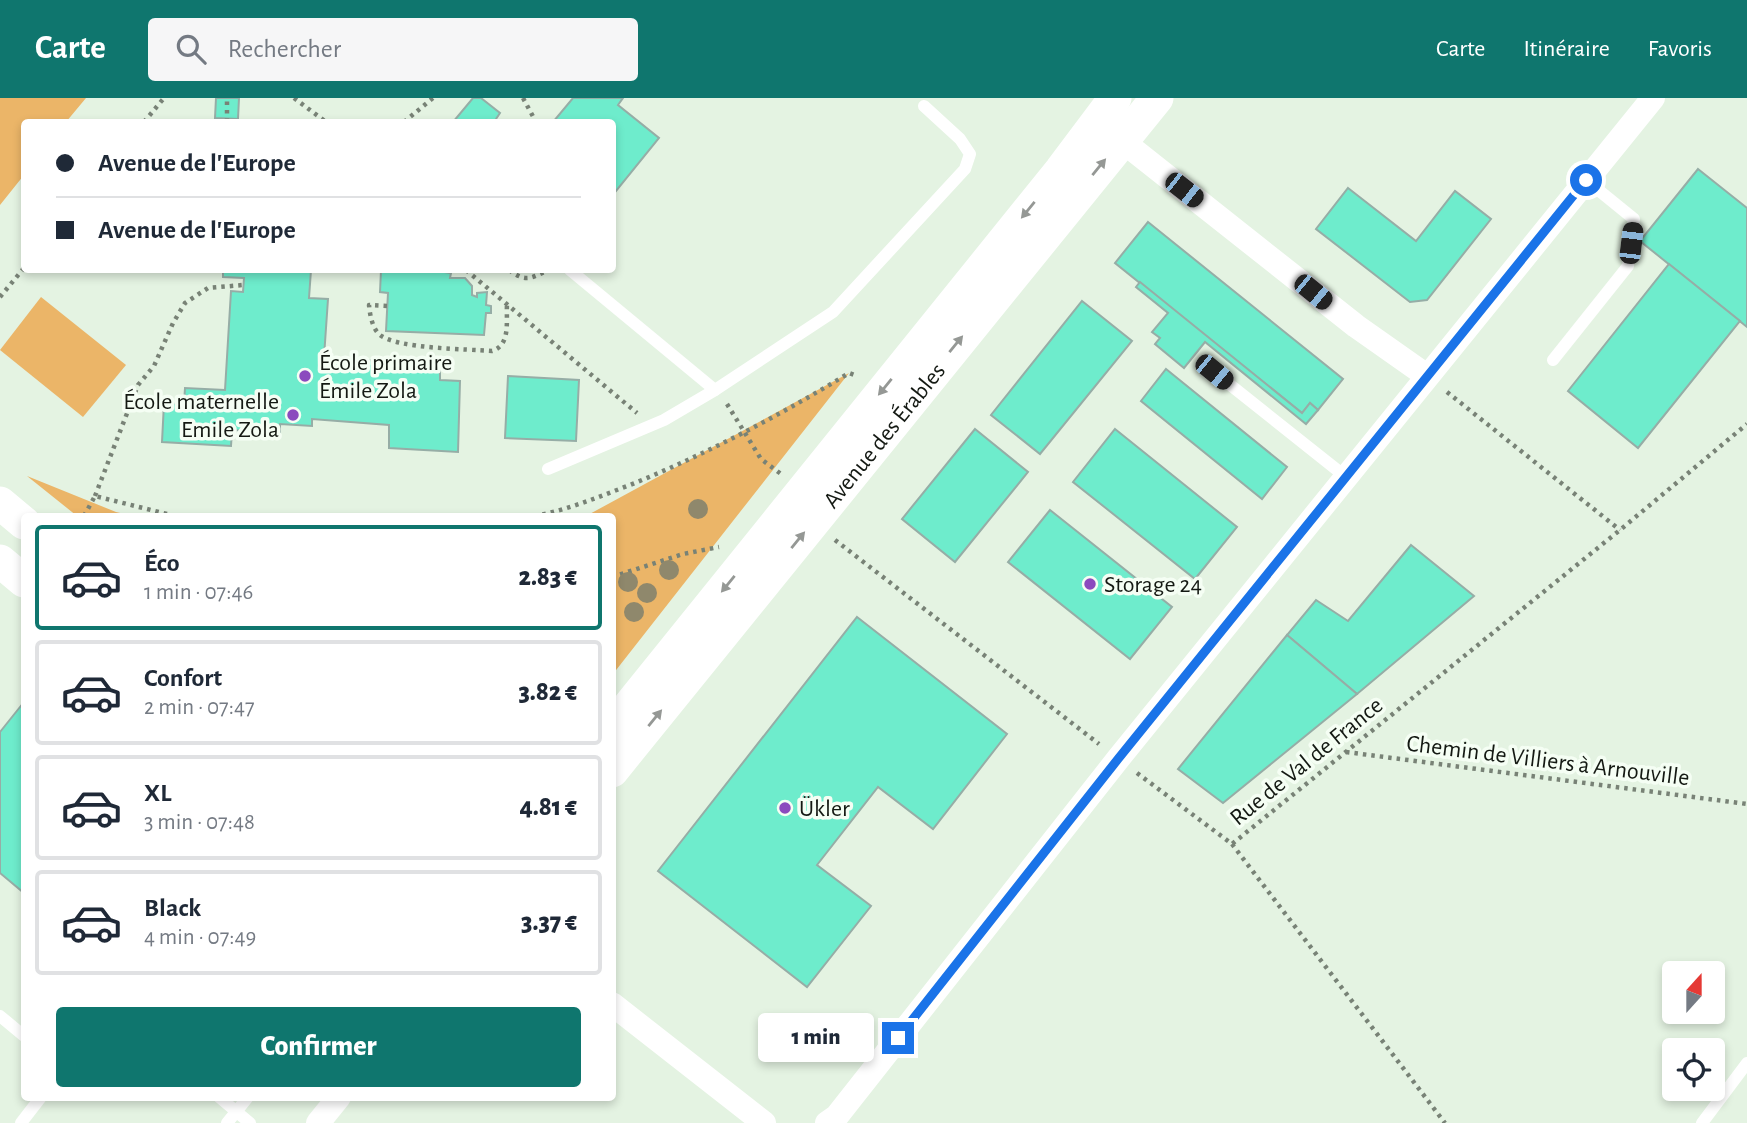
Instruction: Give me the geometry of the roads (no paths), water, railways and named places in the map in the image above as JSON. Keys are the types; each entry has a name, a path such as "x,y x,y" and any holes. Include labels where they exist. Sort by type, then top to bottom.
{"main road":[{"name":"Avenue des Érables","path":"616,722 1061,170 1120,118 1157,98"},
{"name":"Avenue des Érables","path":"616,766 812,522 1120,118"},
{"path":"0,503 21,520"},
{"path":"0,561 21,578"}],"street":[{"path":"827,1123 837,1116 1118,759 1653,98"},
{"path":"1120,118 1356,326 1427,376"},
{"path":"616,1007 764,1123"},
{"path":"318,1123 336,1101"}],"lane":[{"path":"548,469 642,430 715,390 833,312 965,169 970,154 960,139 924,106"},
{"path":"1553,360 1628,266 1634,219 1586,180"},
{"path":"573,273 715,390"},
{"path":"1214,372 1346,477"},
{"path":"0,1016 21,1034"},
{"path":"1702,1123 1747,1063"},
{"path":"21,1123 38,1101"},
{"path":"224,1101 250,1123"},
{"path":"227,1123 245,1101"}],"place":[{"name":"École primaire Émile Zola","path":"305,376"},
{"name":"École maternelle Emile Zola","path":"293,415"},
{"name":"Storage 24","path":"1090,584"},
{"name":"Ükler","path":"785,808"}]}
